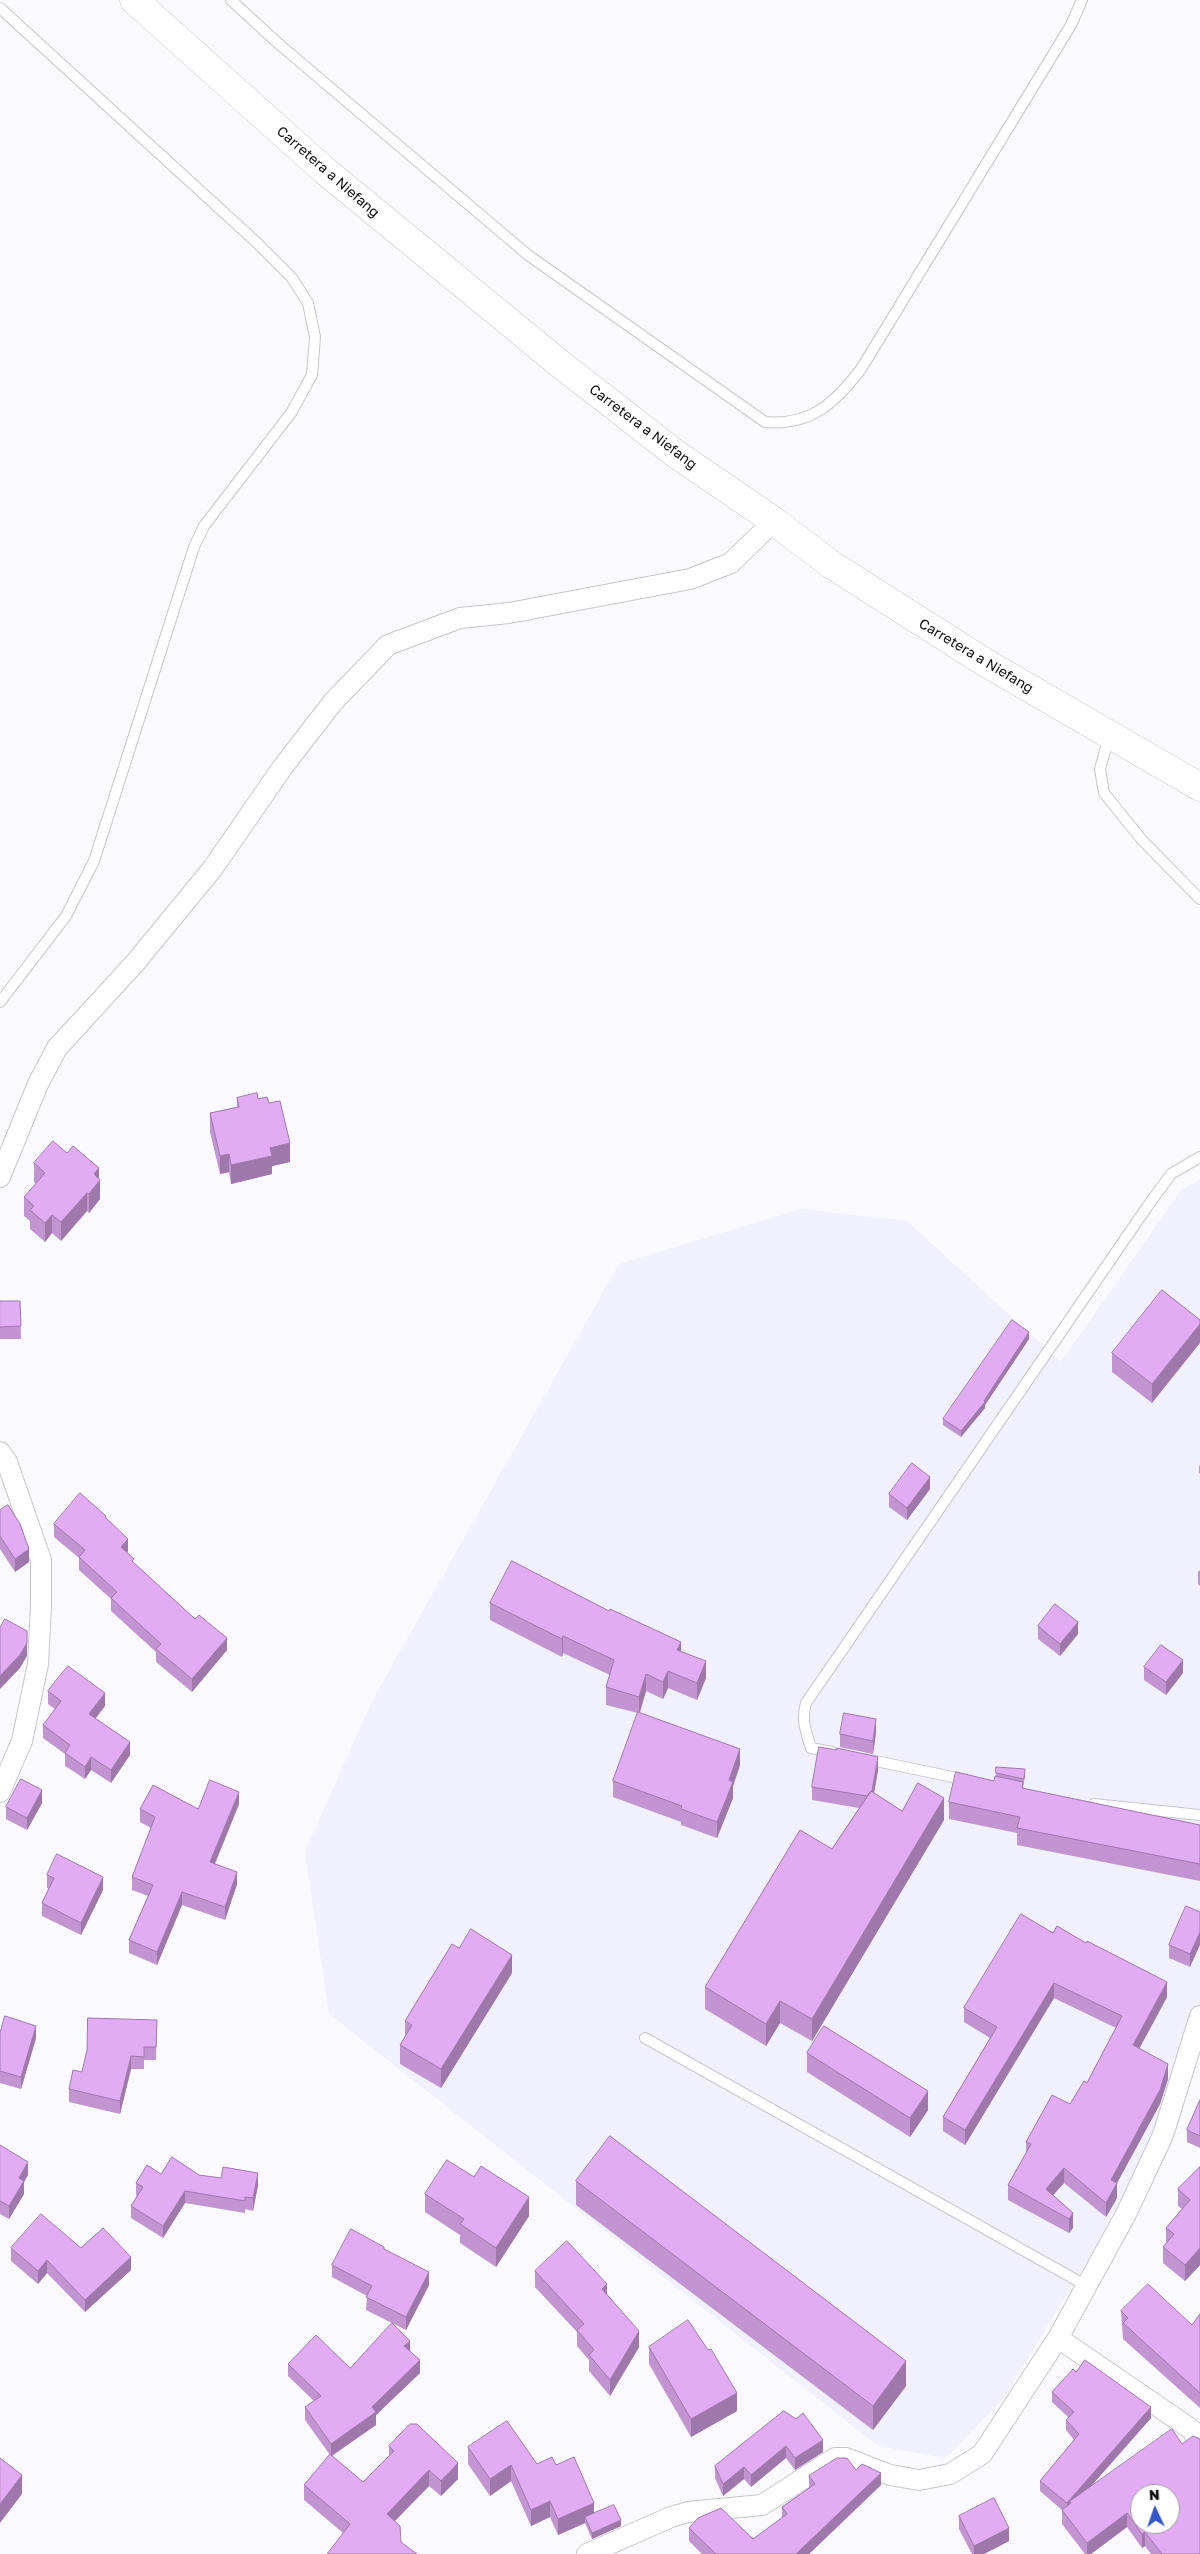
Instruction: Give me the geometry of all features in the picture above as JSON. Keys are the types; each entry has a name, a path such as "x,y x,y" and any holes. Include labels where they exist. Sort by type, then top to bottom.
{"main road":[{"name":"Carretera a Niefang","path":"134,0 324,170 559,363 676,454 774,521 832,565 970,653 1200,787"}],"street":[{"path":"0,1177 38,1084 57,1048 135,963 213,868 282,768 333,702 388,645 460,618 509,613 690,579 731,563 774,521"},
{"path":"0,1452 7,1462 41,1560 38,1664 24,1731 0,1792"},
{"path":"587,2554 617,2549 671,2517 688,2512 762,2505 835,2458 846,2458 890,2475 919,2480 950,2474 982,2454 1058,2338 1126,2214 1163,2136 1200,2016"},
{"path":"1058,2338 1191,2429 1200,2441"}],"lane":[{"path":"232,0 280,45 528,255 765,422 777,423 804,418 820,412 846,389 861,370 1071,25 1082,0"},
{"path":"0,8 189,179 292,278 308,302 315,337 312,375 291,413 204,526 194,547 94,861 66,916 0,1002"},
{"path":"1109,734 1100,769 1104,793 1142,840 1200,899"},
{"path":"840,1754 811,1748 804,1724 803,1714 806,1703 1146,1207 1171,1174 1200,1157"},
{"path":"859,1758 975,1782"},
{"path":"1081,1803 1200,1816"},
{"path":"645,2038 1087,2286"}],"shaded area":[{"path":"1200,1180 1200,2043 1095,2248 1003,2399 946,2458 878,2446 329,2014 305,1852 372,1701 619,1264 801,1209 907,1221 1061,1362 1182,1189"}],"building":[{"path":"257,1093 258,1099 267,1097 269,1103 280,1101 290,1143 270,1148 272,1156 231,1165 229,1154 220,1156 210,1113 239,1107 237,1098"},
{"path":"53,1141 67,1153 73,1146 99,1168 94,1174 100,1180 61,1222 52,1215 45,1223 30,1210 34,1206 24,1197 45,1173 34,1163"},
{"path":"1162,1290 1200,1320 1200,1324 1152,1384 1112,1353"},
{"path":"0,1301 20,1301 21,1326 0,1327"},
{"path":"1012,1320 1029,1332 985,1402 961,1431 943,1419"},
{"path":"912,1463 930,1477 907,1508 889,1494"},
{"path":"80,1493 128,1539 121,1547 134,1559 132,1561 195,1619 199,1615 227,1638 192,1679 156,1649 161,1644 111,1598 117,1592 79,1557 85,1550 54,1524"},
{"path":"8,1505 20,1524 29,1549 15,1559 0,1536 0,1510"},
{"path":"512,1561 609,1611 610,1609 681,1642 677,1650 706,1661 697,1683 668,1671 663,1682 646,1674 639,1697 606,1687 614,1660 563,1636 562,1639 490,1603"},
{"path":"1055,1604 1078,1622 1060,1644 1038,1626"},
{"path":"5,1619 27,1631 27,1643 20,1655 0,1676 0,1628"},
{"path":"1161,1645 1183,1660 1166,1682 1144,1667"},
{"path":"68,1666 105,1693 89,1714 130,1742 111,1770 91,1757 85,1767 65,1753 70,1745 43,1725 61,1701 48,1691"},
{"path":"638,1712 740,1749 729,1780 733,1782 717,1822 681,1809 682,1806 613,1781"},
{"path":"844,1713 876,1719 873,1741 840,1734"},
{"path":"819,1747 837,1750 837,1748 878,1757 872,1791 867,1796 812,1787"},
{"path":"996,1767 1025,1769 1024,1779 996,1773"},
{"path":"956,1772 994,1781 995,1776 1023,1782 1022,1788 1200,1825 1200,1864 1017,1828 1020,1817 949,1802"},
{"path":"21,1779 42,1790 27,1818 6,1807"},
{"path":"210,1780 239,1792 210,1862 237,1872 225,1907 182,1892 157,1952 129,1940 153,1885 132,1877 155,1817 140,1809 153,1785 198,1809"},
{"path":"918,1783 944,1798 812,2019 780,2001 766,2024 705,1987 800,1830 832,1849 871,1791 902,1811"},
{"path":"57,1854 103,1877 81,1923 42,1903 54,1878 47,1875"},
{"path":"1186,1906 1200,1912 1200,1932 1190,1954 1169,1945"},
{"path":"1021,1914 1053,1933 1057,1926 1086,1943 1087,1941 1167,1982 1133,2045 1168,2064 1160,2090 1111,2180 1117,2183 1106,2203 1064,2168 1046,2189 1073,2213 1069,2219 1008,2185 1031,2144 1026,2142 1052,2095 1070,2104 1084,2081 1087,2083 1122,2016 1054,1983 965,2130 943,2117 997,2027 964,2008"},
{"path":"471,1929 512,1955 441,2069 400,2045 412,2025 405,2021 452,1944 459,1948"},
{"path":"5,2016 36,2026 21,2077 0,2071 0,2033"},
{"path":"88,2018 157,2020 156,2047 144,2047 144,2057 131,2056 120,2101 69,2089 73,2070 82,2072 87,2050"},
{"path":"824,2026 928,2091 910,2118 807,2053"},
{"path":"1200,2100 1200,2136 1187,2130"},
{"path":"610,2136 906,2361 873,2406 576,2181"},
{"path":"0,2145 28,2162 19,2178 24,2181 9,2206 0,2201"},
{"path":"172,2157 199,2175 221,2178 223,2167 258,2173 253,2198 245,2197 245,2201 185,2191 163,2226 131,2206 143,2187 136,2183 147,2165 161,2174"},
{"path":"447,2160 474,2177 481,2166 529,2197 496,2248 460,2224 464,2219 425,2194"},
{"path":"1200,2167 1200,2248 1185,2265 1163,2247 1174,2234 1166,2228 1190,2200 1178,2189"},
{"path":"41,2214 81,2248 103,2228 131,2257 85,2300 47,2260 38,2271 11,2248"},
{"path":"351,2229 384,2247 384,2249 429,2272 406,2317 366,2297 372,2286 332,2265"},
{"path":"567,2241 607,2284 602,2289 639,2331 610,2380 589,2355 594,2350 577,2330 584,2324 535,2271"},
{"path":"1148,2284 1192,2325 1200,2314 1200,2393 1123,2323 1128,2318 1121,2311"},
{"path":"688,2320 708,2350 711,2349 737,2393 691,2419 649,2347"},
{"path":"392,2323 410,2341 404,2346 420,2360 372,2407 376,2412 331,2444 305,2407 321,2396 288,2364 316,2335 350,2368"},
{"path":"1085,2360 1151,2407 1067,2503 1040,2481 1079,2434 1066,2420 1074,2412 1052,2392 1073,2369 1076,2372"},
{"path":"784,2411 796,2419 803,2413 823,2440 795,2458 786,2446 751,2475 744,2467 723,2484 715,2466"},
{"path":"507,2421 537,2464 552,2457 556,2465 574,2457 594,2503 558,2519 550,2501 531,2510 511,2465 490,2479 468,2447"},
{"path":"410,2424 417,2424 458,2463 441,2481 429,2470 387,2514 400,2526 401,2542 417,2554 327,2554 350,2524 304,2485 330,2454 363,2482 394,2451 389,2446"},
{"path":"1172,2429 1182,2444 1193,2436 1200,2439 1200,2554 1162,2554 1147,2534 1180,2534 1180,2484 1130,2484 1130,2517 1127,2513 1087,2543 1062,2510 1071,2503 1069,2502"},
{"path":"0,2458 22,2475 0,2504"},
{"path":"837,2458 847,2458 856,2470 862,2464 881,2473 796,2554 716,2554 689,2528 698,2518 721,2508 753,2539 787,2514 782,2507 815,2484 809,2476"},
{"path":"994,2498 1009,2528 974,2546 959,2516"},
{"path":"614,2505 621,2520 592,2533 585,2517"}]}
